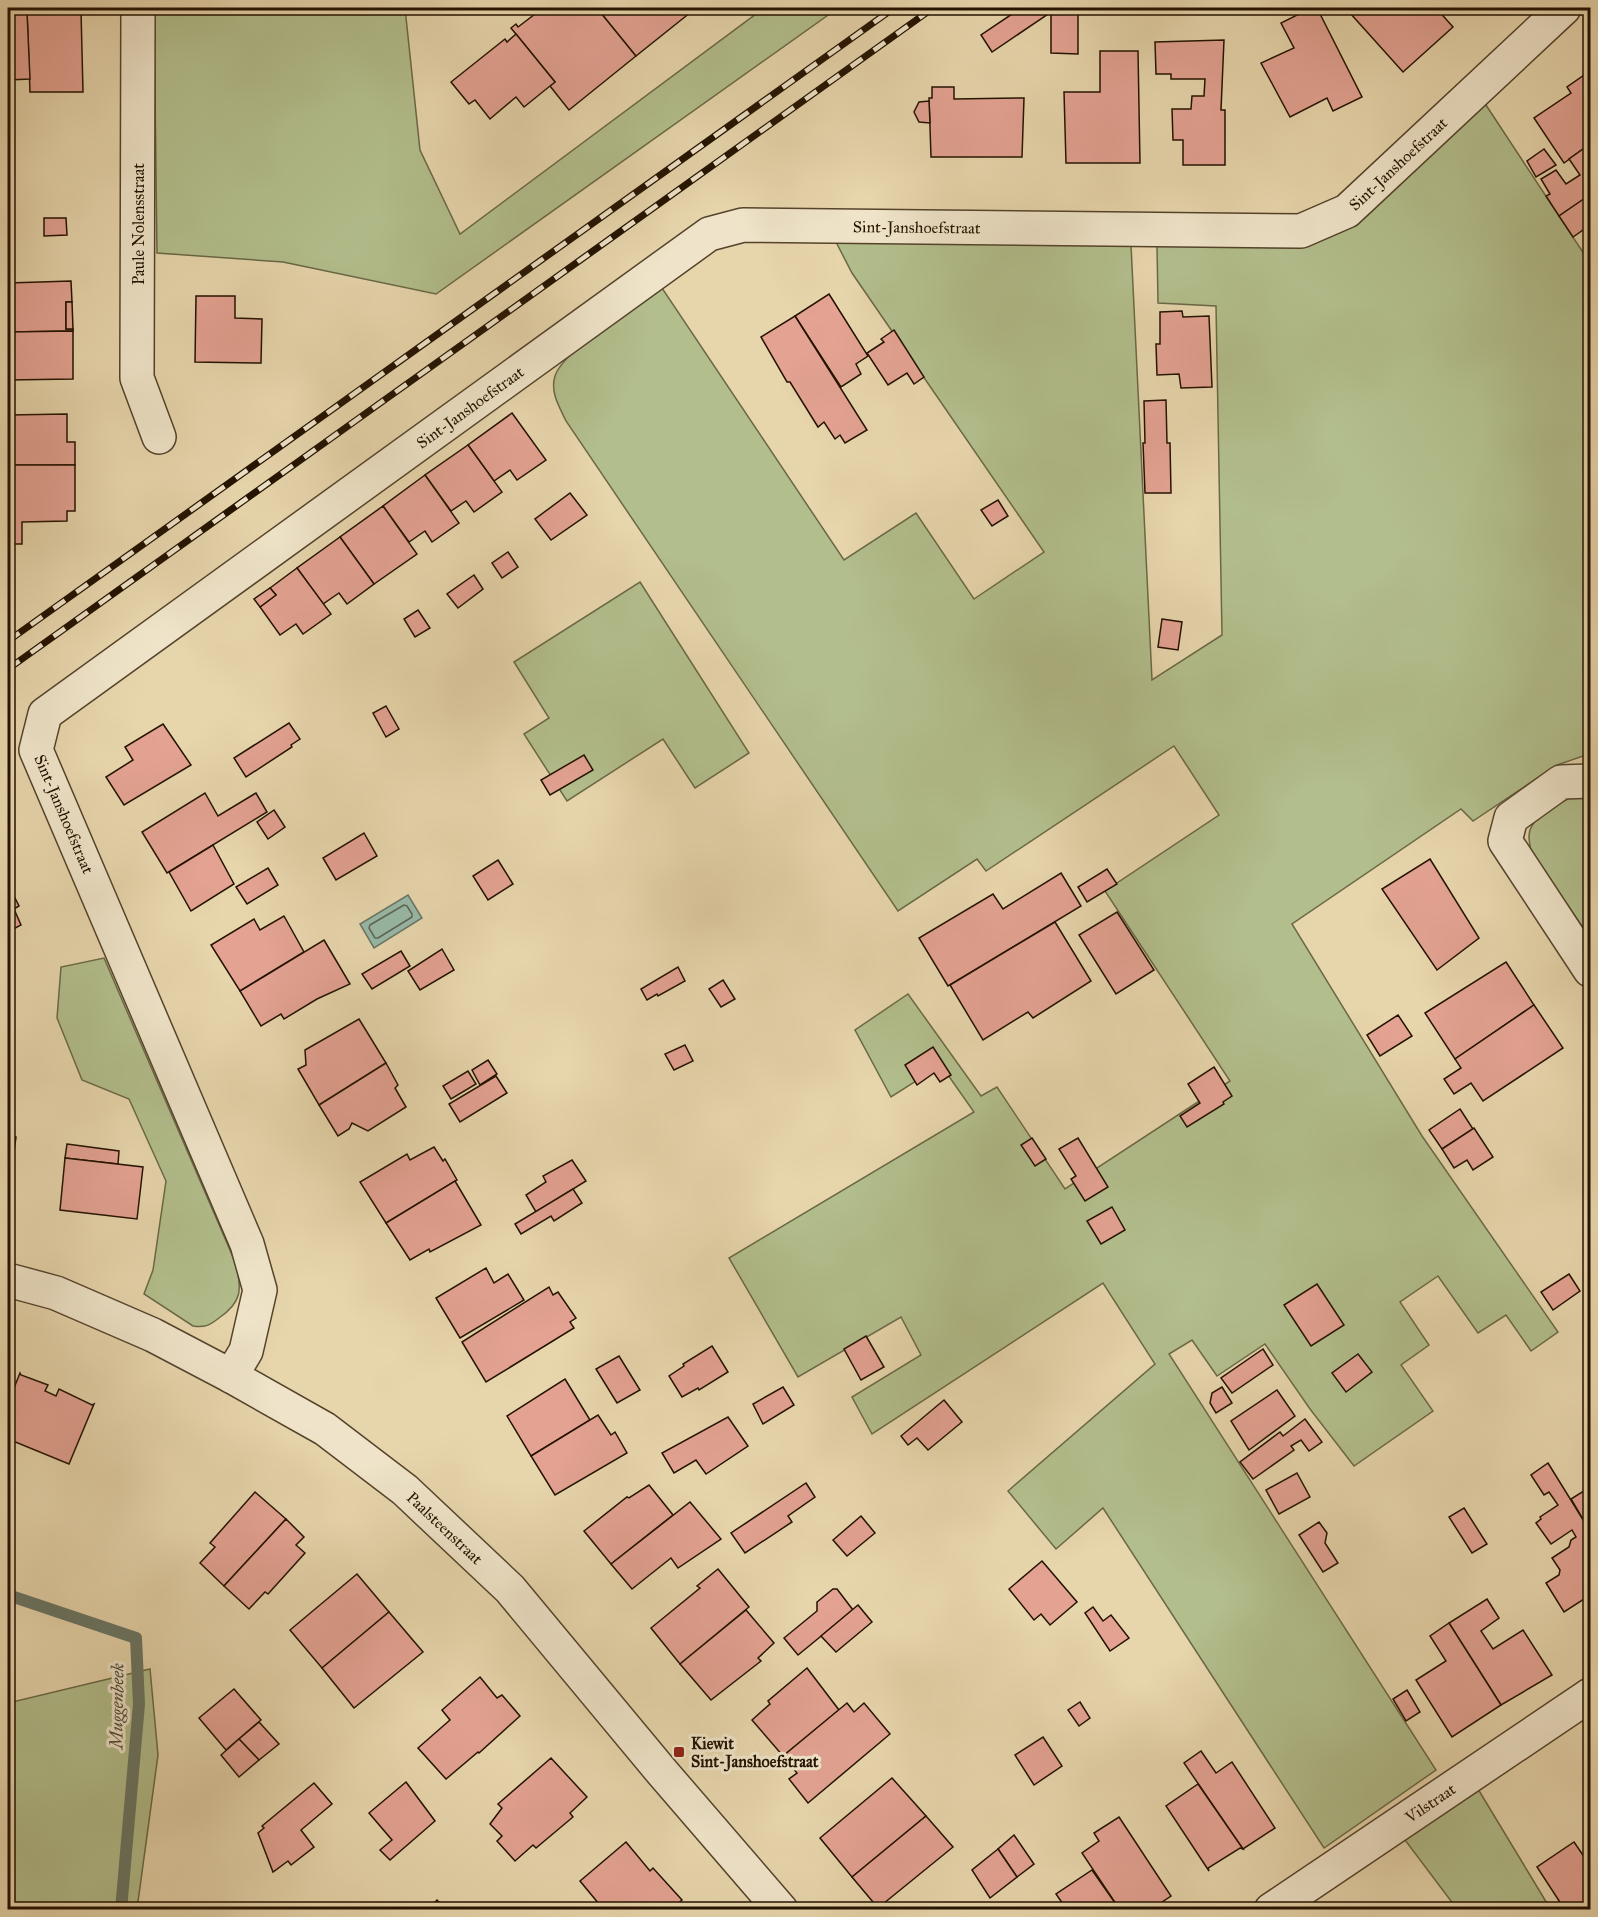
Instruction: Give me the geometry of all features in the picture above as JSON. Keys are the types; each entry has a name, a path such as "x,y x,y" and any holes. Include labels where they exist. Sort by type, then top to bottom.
{"street":[{"name":"Paule Nolensstraat","path":"138,8 137,378 159,437"},
{"name":"Sint-Janshoefstraat","path":"231,1376 246,1351 260,1290 254,1267 247,1244 36,750 45,714 709,234 743,225 1301,231 1347,211 1564,8"},
{"path":"1590,781 1561,782 1511,819 1505,842 1590,970"},
{"name":"Paalsteenstraat","path":"8,1280 56,1293 153,1335 231,1376 325,1429 405,1490 510,1589 662,1772 781,1910"},
{"name":"Vilstraat","path":"1271,1910 1590,1695"}],"green space":[{"path":"154,8 405,8 420,150 460,234 764,8 838,8 436,294 283,262 157,253"},
{"path":"1482,99 1590,263 1590,755 1557,765 1473,821 1461,809 1292,924 1422,1136 1558,1332 1531,1351 1506,1315 1478,1333 1438,1276 1400,1302 1429,1345 1401,1365 1433,1411 1354,1466 1310,1409 1265,1344 1217,1376 1192,1340 1169,1354 1436,1770 1324,1848 1103,1508 1056,1549 1008,1491 1155,1364 1103,1283 872,1434 852,1397 921,1355 901,1317 798,1377 729,1258 974,1112 941,1065 891,1097 855,1030 908,994 981,1096 997,1087 1065,1189 1230,1081 1105,891 1219,815 1174,746 986,871 977,859 898,911 566,421 556,399 554,382 561,366 585,341 660,285 844,560 916,513 974,599 1044,552 852,273 836,242 1131,245 1152,680 1222,635 1216,306 1158,303 1157,246 1274,245"},
{"path":"640,582 749,753 695,788 663,739 567,801 524,734 549,718 514,662"},
{"path":"1571,797 1581,797 1590,802 1590,938 1531,851 1529,842 1530,829 1534,823 1552,808"},
{"path":"104,958 236,1264 239,1288 236,1301 227,1312 201,1327 193,1326 144,1294 153,1270 166,1181 129,1099 82,1080 57,1018 61,967"},
{"path":"150,1669 158,1755 137,1909 8,1909 8,1703"},
{"path":"1478,1789 1551,1909 1457,1909 1402,1836"}],"water":[{"path":"408,895 422,918 374,948 360,924"}],"building":[{"path":"543,8 597,8 636,56 569,110 550,86 555,82 511,28 516,24 518,27"},
{"path":"597,8 696,8 636,56"},
{"path":"1021,8 1051,8 1051,12 992,52 981,35"},
{"path":"1051,8 1078,8 1078,54 1051,53"},
{"path":"1311,8 1317,8 1362,97 1333,111 1327,98 1290,117 1261,63 1294,48 1281,23"},
{"path":"1356,8 1436,8 1453,27 1403,72 1350,13"},
{"path":"81,11 83,92 30,92 27,12"},
{"path":"8,12 27,12 30,79 8,80"},
{"path":"516,34 555,82 524,107 516,97 490,119 475,100 469,104 451,82 505,39 507,42"},
{"path":"1224,40 1221,110 1225,110 1225,165 1183,165 1183,140 1173,140 1172,109 1191,109 1192,96 1204,96 1205,79 1171,79 1171,74 1156,74 1155,42"},
{"path":"1100,51 1138,51 1140,163 1066,163 1064,92 1100,92"},
{"path":"1590,71 1590,144 1564,163 1534,118 1571,93 1567,87"},
{"path":"932,87 954,87 954,99 1024,98 1022,157 931,157 929,98 932,98"},
{"path":"929,101 930,123 919,122 914,112 919,102"},
{"path":"1590,144 1590,195 1559,216 1546,196 1550,194 1541,179 1556,170 1566,184 1580,175 1569,159"},
{"path":"1544,149 1556,165 1536,177 1527,161"},
{"path":"1588,196 1590,225 1573,237 1559,216"},
{"path":"44,218 66,218 67,235 44,236"},
{"path":"71,281 72,302 66,302 66,329 73,329 73,331 8,332 8,283"},
{"path":"829,294 868,356 856,364 861,374 841,387 795,316"},
{"path":"196,296 235,296 235,318 262,319 261,363 195,362"},
{"path":"66,302 72,302 73,329 66,329"},
{"path":"1182,311 1183,317 1209,316 1212,387 1181,388 1179,374 1157,375 1156,344 1160,344 1160,312"},
{"path":"795,316 867,430 845,443 840,435 835,439 824,422 818,427 790,382 787,382 761,337"},
{"path":"894,330 924,377 914,384 907,373 888,385 867,353 884,342 881,339"},
{"path":"73,331 73,379 8,380 8,332"},
{"path":"1166,400 1171,493 1145,493 1144,401"},
{"path":"512,413 546,460 517,480 510,470 494,481 468,445"},
{"path":"67,414 67,442 75,442 75,465 8,465 8,415"},
{"path":"468,445 502,492 474,512 466,501 451,511 425,475"},
{"path":"8,465 75,465 75,511 67,511 67,521 22,522 22,544 8,544"},
{"path":"425,475 459,523 432,542 425,531 409,542 383,506"},
{"path":"570,493 587,515 551,540 535,519"},
{"path":"998,500 1008,516 992,526 981,510"},
{"path":"383,506 417,554 374,584 340,537"},
{"path":"340,537 374,584 347,604 339,593 323,604 297,568"},
{"path":"508,552 518,567 502,578 492,563"},
{"path":"297,568 331,614 303,634 296,624 280,635 260,607 276,595 270,588"},
{"path":"474,575 483,589 458,608 447,594"},
{"path":"270,588 276,595 260,607 254,599"},
{"path":"418,610 430,628 415,637 404,619"},
{"path":"1162,619 1182,622 1178,650 1158,647"},
{"path":"386,706 399,729 386,737 373,713"},
{"path":"289,723 300,739 291,745 292,747 246,777 234,758"},
{"path":"163,724 191,765 124,805 106,777 133,760 125,747"},
{"path":"584,755 593,770 550,795 541,780"},
{"path":"205,793 218,816 256,793 267,812 167,873 142,832"},
{"path":"274,810 285,827 268,839 257,822"},
{"path":"364,833 377,856 336,880 323,858"},
{"path":"213,845 234,884 191,911 169,872"},
{"path":"1430,859 1479,938 1437,970 1382,889"},
{"path":"498,860 513,884 488,900 473,876"},
{"path":"268,868 278,885 247,904 236,887"},
{"path":"1107,869 1117,884 1087,902 1078,887"},
{"path":"1061,873 1081,906 948,986 919,938 993,894 1003,909"},
{"path":"8,884 19,906 14,909 21,925 8,932"},
{"path":"1117,912 1154,970 1116,994 1079,935"},
{"path":"284,916 304,952 240,991 211,945 254,919 260,930"},
{"path":"1055,922 1091,981 1033,1018 1028,1012 983,1040 950,985"},
{"path":"324,940 350,984 317,999 284,1019 281,1014 261,1026 240,991"},
{"path":"442,949 454,970 420,990 408,971"},
{"path":"401,951 410,966 372,989 362,974"},
{"path":"1506,962 1534,1005 1455,1059 1425,1013"},
{"path":"678,967 685,981 647,1000 641,989"},
{"path":"723,980 735,999 721,1007 709,989"},
{"path":"1534,1005 1563,1048 1483,1101 1471,1083 1454,1094 1444,1079 1461,1068 1455,1059"},
{"path":"1398,1015 1412,1036 1380,1056 1367,1035"},
{"path":"359,1019 386,1063 319,1105 298,1069 306,1065 305,1050"},
{"path":"685,1045 693,1061 674,1070 665,1054"},
{"path":"933,1047 951,1075 940,1082 934,1073 917,1085 905,1065"},
{"path":"488,1060 497,1074 480,1085 472,1070"},
{"path":"386,1063 398,1085 395,1088 406,1107 368,1131 352,1123 349,1129 338,1136 319,1105"},
{"path":"1214,1067 1232,1096 1223,1102 1224,1104 1187,1127 1180,1116 1200,1103 1188,1084"},
{"path":"468,1071 476,1084 451,1099 443,1086"},
{"path":"496,1076 507,1093 460,1122 449,1104"},
{"path":"1460,1109 1473,1129 1442,1149 1429,1130"},
{"path":"1474,1128 1493,1157 1473,1170 1467,1160 1454,1168 1442,1149"},
{"path":"8,1135 16,1137 8,1195"},
{"path":"1032,1138 1046,1159 1035,1166 1021,1145"},
{"path":"1078,1138 1108,1187 1085,1201 1071,1179 1076,1176 1059,1149"},
{"path":"67,1144 119,1151 118,1164 65,1158"},
{"path":"434,1147 443,1161 445,1159 457,1180 386,1223 360,1182 407,1154 410,1160"},
{"path":"65,1158 143,1167 137,1219 60,1210"},
{"path":"572,1160 586,1181 536,1212 526,1195 546,1182 543,1176"},
{"path":"455,1181 481,1225 410,1260 386,1223"},
{"path":"573,1189 582,1203 554,1221 551,1216 521,1234 515,1224"},
{"path":"1112,1207 1125,1230 1101,1244 1087,1221"},
{"path":"486,1268 494,1283 508,1274 524,1300 460,1338 436,1298"},
{"path":"1569,1274 1580,1291 1553,1310 1541,1292"},
{"path":"1317,1284 1344,1325 1311,1346 1284,1305"},
{"path":"549,1287 553,1295 558,1292 576,1318 570,1322 574,1328 486,1382 462,1342"},
{"path":"866,1336 884,1367 861,1380 844,1349"},
{"path":"712,1346 728,1372 699,1390 698,1388 682,1397 669,1376 684,1366 683,1364"},
{"path":"1263,1349 1273,1365 1232,1393 1221,1378"},
{"path":"1358,1354 1372,1372 1346,1392 1332,1373"},
{"path":"619,1356 640,1390 617,1403 596,1369"},
{"path":"20,1373 48,1385 45,1391 56,1396 59,1389 94,1404 69,1464 8,1439 8,1403"},
{"path":"565,1379 590,1420 531,1456 507,1416"},
{"path":"783,1387 794,1405 763,1424 753,1404"},
{"path":"1222,1387 1232,1403 1216,1413 1210,1403 1212,1393"},
{"path":"1277,1390 1295,1416 1249,1450 1231,1421"},
{"path":"944,1400 962,1422 928,1450 917,1438 908,1445 901,1436"},
{"path":"598,1415 611,1435 615,1432 627,1453 555,1495 531,1456"},
{"path":"728,1417 748,1446 706,1474 696,1460 674,1473 662,1453"},
{"path":"1305,1419 1322,1442 1309,1451 1301,1440 1291,1446 1294,1450 1253,1479 1240,1462 1280,1432 1283,1436"},
{"path":"1548,1463 1590,1531 1590,1608 1584,1599 1564,1612 1546,1583 1559,1575 1560,1570 1552,1558 1569,1547 1571,1540 1576,1537 1572,1530 1551,1544 1536,1523 1541,1519 1540,1517 1558,1505 1549,1492 1544,1495 1531,1475"},
{"path":"1297,1473 1310,1497 1279,1514 1266,1490"},
{"path":"806,1483 815,1497 788,1516 792,1522 745,1553 731,1533"},
{"path":"649,1485 673,1515 611,1564 584,1531 627,1497 629,1498"},
{"path":"1590,1487 1590,1531 1571,1499"},
{"path":"255,1492 286,1519 224,1586 200,1563 215,1547 210,1543"},
{"path":"690,1502 721,1539 678,1568 671,1558 632,1589 611,1564"},
{"path":"1464,1508 1487,1544 1472,1553 1449,1517"},
{"path":"861,1516 875,1533 847,1556 833,1540"},
{"path":"286,1519 304,1537 296,1545 305,1553 268,1594 265,1592 249,1609 224,1586"},
{"path":"1319,1522 1327,1533 1325,1543 1338,1563 1323,1572 1299,1535"},
{"path":"1042,1561 1077,1602 1050,1625 1041,1614 1034,1620 1009,1589"},
{"path":"718,1569 749,1607 680,1664 651,1628 700,1588 697,1586"},
{"path":"357,1574 389,1612 322,1668 290,1630"},
{"path":"833,1589 837,1589 853,1610 798,1655 784,1638 817,1611 817,1602"},
{"path":"1487,1599 1499,1618 1481,1631 1493,1649 1523,1630 1552,1675 1501,1705 1449,1623"},
{"path":"858,1605 872,1622 836,1652 821,1636"},
{"path":"1093,1607 1103,1621 1111,1615 1129,1638 1110,1651 1085,1613"},
{"path":"746,1610 774,1643 758,1658 761,1661 711,1700 680,1664"},
{"path":"389,1612 423,1652 354,1708 322,1668"},
{"path":"1449,1623 1501,1705 1452,1737 1416,1680 1446,1661 1430,1636"},
{"path":"807,1668 839,1710 783,1756 752,1720 770,1704 768,1701"},
{"path":"480,1677 497,1698 502,1695 520,1716 446,1779 418,1748 450,1720 442,1710"},
{"path":"234,1689 261,1720 226,1750 199,1718"},
{"path":"1407,1690 1420,1712 1406,1721 1393,1699"},
{"path":"1080,1702 1090,1718 1079,1726 1068,1710"},
{"path":"847,1703 854,1712 864,1703 890,1734 808,1803 789,1779 797,1773 783,1756"},
{"path":"259,1722 279,1744 259,1760 239,1739"},
{"path":"1043,1737 1062,1766 1034,1785 1015,1755"},
{"path":"239,1739 259,1760 239,1777 221,1755"},
{"path":"1201,1751 1216,1773 1232,1762 1275,1828 1243,1849 1184,1763"},
{"path":"551,1758 587,1797 570,1813 573,1817 536,1848 533,1845 515,1861 497,1841 502,1836 490,1824 502,1808 498,1804"},
{"path":"892,1778 926,1816 852,1877 820,1838"},
{"path":"406,1782 435,1821 390,1860 380,1850 392,1840 369,1813"},
{"path":"314,1783 332,1804 301,1830 314,1847 291,1865 288,1861 273,1872 258,1833 264,1828 262,1826"},
{"path":"1198,1784 1243,1849 1240,1848 1208,1868 1209,1871 1166,1806"},
{"path":"926,1816 953,1847 878,1908 852,1877"},
{"path":"1119,1817 1171,1896 1150,1910 1120,1910 1082,1853 1099,1841 1094,1833"},
{"path":"1014,1835 1034,1864 1017,1877 998,1849"},
{"path":"626,1842 650,1871 653,1868 682,1900 671,1910 604,1910 580,1881"},
{"path":"1574,1842 1590,1863 1590,1907 1587,1910 1565,1910 1537,1867"},
{"path":"998,1849 1017,1877 990,1898 972,1870"},
{"path":"1092,1870 1120,1910 1067,1910 1056,1894"},
{"path":"437,1900 446,1910 427,1910"}],"waterway":[{"name":"Muggenbeek","path":"8,1595 136,1638 139,1704 121,1910"}],"railway":[{"path":"8,641 894,8"},
{"path":"8,669 933,8"}],"place":[{"name":"Kiewit Sint-Janshoefstraat","path":"679,1752"}]}
